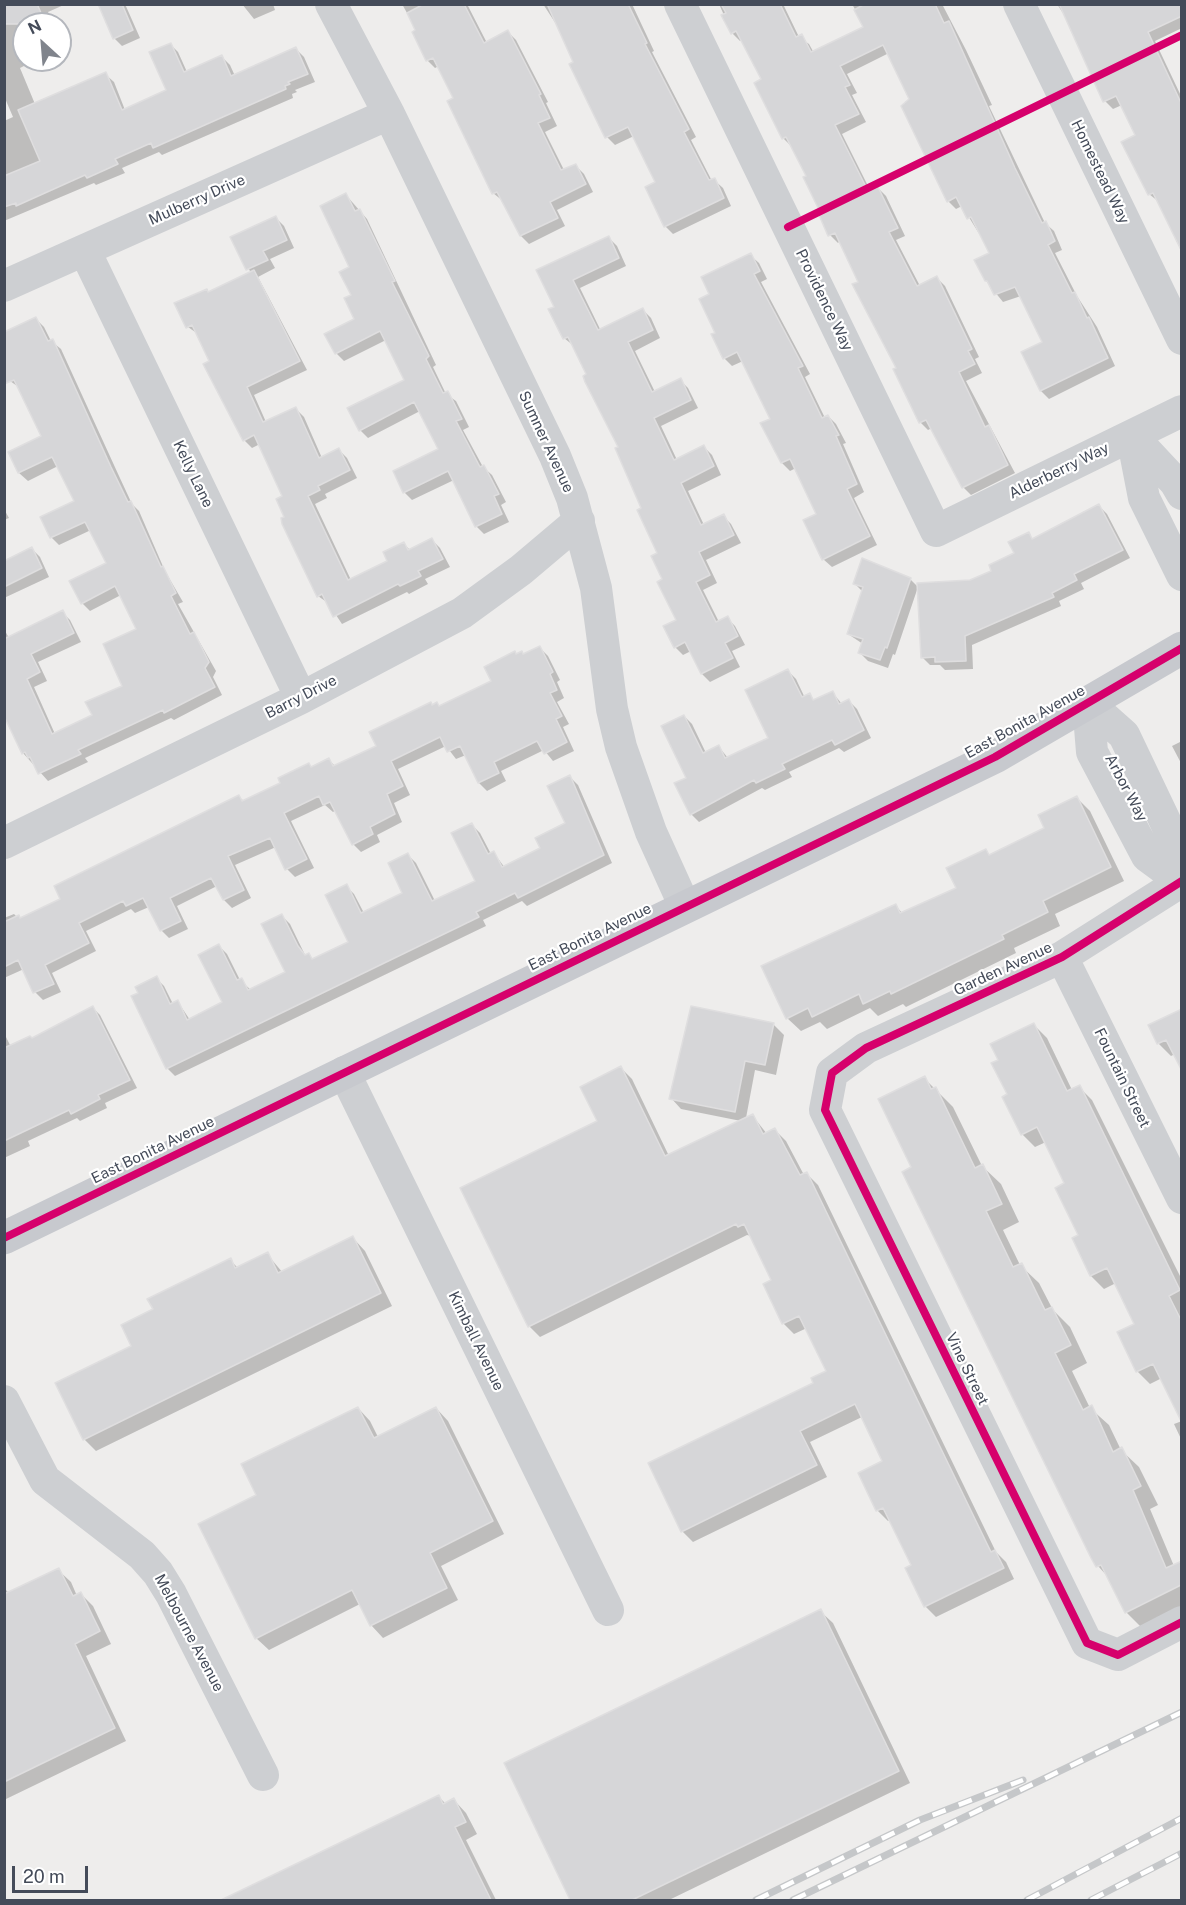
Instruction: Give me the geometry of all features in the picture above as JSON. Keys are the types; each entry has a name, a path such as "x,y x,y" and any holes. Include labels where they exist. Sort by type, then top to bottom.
{"main road":[{"name":"East Bonita Avenue","path":"4,1238 995,757 1182,648"}],"street":[{"name":"Sumner Avenue","path":"331,4 389,114 555,456 579,521 596,588 612,709 621,747 651,832 685,907"},
{"name":"Providence Way","path":"680,4 936,531"},
{"name":"Homestead Way","path":"1019,4 1182,339"},
{"name":"Mulberry Drive","path":"4,286 389,114"},
{"name":"Kelly Lane","path":"84,251 301,698"},
{"name":"Alderberry Way","path":"936,531 1182,411"},
{"path":"1132,436 1175,482 1182,494"},
{"path":"1132,436 1144,498 1182,575"},
{"name":"Barry Drive","path":"4,843 301,698 462,613 521,570 579,521"},
{"name":"Arbor Way","path":"1088,703 1124,735 1176,844 1181,881"},
{"name":"Garden Avenue","path":"832,1073 866,1048 1062,957 1181,881"},
{"name":"Fountain Street","path":"1062,957 1182,1198"},
{"name":"Kimball Avenue","path":"344,1072 608,1611"},
{"name":"Vine Street","path":"832,1073 825,1110 1086,1643 1118,1655 1182,1622"},
{"name":"Melbourne Avenue","path":"4,1401 45,1480 142,1555 158,1573 171,1594 263,1775"}],"building":[{"path":"4,4 37,4 41,12 12,12 12,24 4,24"},
{"path":"98,4 122,4 133,30 113,39"},
{"path":"424,4 464,4 484,43 508,30 541,94 539,95 550,118 538,123 561,170 576,164 586,184 550,202 558,218 520,236 497,192 492,194 447,101 453,98 433,58 426,61 412,32 415,30 407,13"},
{"path":"547,4 628,4 647,43 645,44 689,129 684,132 709,180 715,178 724,198 664,227 645,187 655,182 628,127 605,138 569,64 573,62"},
{"path":"721,4 780,4 796,37 802,34 811,52 863,27 854,10 865,4 935,4 944,23 949,21 1015,168 1042,223 1046,221 1055,241 1048,245 1072,293 1075,292 1087,318 1089,317 1108,358 1040,391 1021,352 1042,342 1015,287 994,295 985,281 974,260 989,253 971,217 967,219 956,197 947,202 901,106 909,99 883,45 840,66 850,85 845,87 859,114 835,125 868,191 878,187 898,228 889,232 917,286 937,276 972,349 968,351 975,364 959,372 985,427 989,425 1008,465 962,488 926,420 919,423 893,369 896,368 852,284 858,282 835,233 828,236 819,215 821,214 803,177 806,176 786,137 782,139 754,83 761,79 736,31 731,34 721,15 726,13"},
{"path":"1059,4 1182,4 1182,16 1148,32 1182,105 1182,252 1153,193 1148,195 1121,142 1135,135 1116,96 1103,102"},
{"path":"171,43 184,72 222,55 231,76 296,47 308,74 288,82 290,84 285,86 286,89 153,148 151,143 115,159 118,164 87,178 85,175 16,206 16,203 4,207 4,176 40,161 18,110 106,72 122,110 166,90 149,52"},
{"path":"346,193 355,211 360,209 395,281 392,282 429,356 426,359 443,393 448,391 462,419 456,421 480,467 484,465 499,494 494,496 502,514 475,527 448,471 403,493 393,471 438,449 414,402 359,431 347,408 404,380 380,331 335,354 324,334 354,319 344,298 351,295 339,272 349,267 320,206"},
{"path":"276,216 287,240 263,251 268,260 246,270 230,237"},
{"path":"609,236 619,258 573,280 598,330 643,308 653,330 628,342 652,392 681,378 691,400 654,418 674,460 704,445 714,466 681,483 701,525 724,514 734,535 699,552 710,575 696,582 716,622 728,616 738,636 725,643 733,658 701,674 685,642 674,648 663,626 676,620 657,582 662,579 651,556 657,553 637,510 641,508 615,448 618,447 585,382 583,376 586,374 568,337 563,339 548,309 554,307 536,270"},
{"path":"751,253 760,271 754,274 803,366 798,368 822,418 828,415 839,435 836,436 857,484 847,489 870,536 822,560 803,520 816,514 790,459 781,463 760,423 770,419 737,352 723,359 711,334 715,333 699,299 709,294 701,277"},
{"path":"254,270 300,361 247,387 263,422 296,407 319,458 339,448 350,470 318,486 320,490 308,496 348,580 387,561 383,552 404,542 408,550 432,538 443,559 418,571 421,576 400,586 398,584 333,617 322,594 317,597 282,524 281,518 284,517 276,499 282,496 254,435 243,441 203,364 209,361 192,325 186,328 174,303 207,289 208,292"},
{"path":"36,317 48,341 53,339 111,467 128,502 131,501 161,567 163,566 176,593 171,596 190,634 194,632 209,662 205,668 215,687 164,713 163,710 78,750 81,754 38,774 30,757 28,758 25,752 22,754 4,716 4,639 63,610 74,633 31,654 40,672 27,679 52,734 92,715 85,702 122,686 103,644 136,629 115,586 81,604 69,581 106,563 85,522 50,538 40,517 74,501 52,457 18,473 8,452 41,436 14,380 4,384 4,332"},
{"path":"1099,504 1123,550 1074,574 1077,580 1052,593 1054,597 965,636 966,661 935,662 935,657 921,658 917,583 970,580 991,571 989,565 1014,553 1008,542 1029,532 1032,539"},
{"path":"32,547 42,568 4,587 4,561"},
{"path":"862,558 911,578 887,648 885,647 880,660 858,653 863,639 847,634 863,587 853,584"},
{"path":"540,646 553,672 550,674 557,690 550,693 562,716 556,719 567,742 544,754 537,741 494,762 499,773 478,783 460,746 447,752 440,737 391,761 403,786 387,794 395,814 370,827 373,834 352,845 330,802 323,805 319,796 284,813 307,859 285,870 270,838 228,856 244,890 223,900 211,878 170,898 181,921 160,931 143,898 126,906 123,901 79,923 89,943 45,965 54,984 33,993 18,960 4,967 4,922 19,915 20,918 60,899 54,886 239,795 242,801 280,783 278,778 309,763 311,767 329,758 333,766 376,746 369,732 431,702 432,705 437,702 439,706 491,681 484,667 515,651 516,654 522,651 523,654"},
{"path":"788,669 802,697 810,693 813,700 833,691 839,704 849,699 864,730 835,745 832,740 782,764 785,769 756,783 754,780 690,815 674,783 686,778 661,726 684,715 703,753 719,745 725,758 768,738 745,690"},
{"path":"570,775 604,855 518,898 515,893 476,912 479,917 166,1069 131,996 138,993 135,987 157,976 170,1004 178,1000 187,1020 222,1002 198,955 219,944 237,980 242,978 248,990 285,972 261,924 282,914 298,946 305,955 309,953 312,959 348,942 325,895 347,884 361,913 402,893 388,863 408,853 432,901 475,881 451,833 472,823 488,854 494,851 502,867 540,848 535,838 565,823 547,786"},
{"path":"1077,796 1111,867 1043,901 1048,912 1002,935 1004,939 891,994 890,991 863,1004 859,994 812,1017 808,1008 786,1019 761,966 896,904 900,913 956,888 946,868 986,849 989,855 1044,828 1038,815"},
{"path":"93,1006 130,1080 98,1095 100,1099 71,1114 69,1110 4,1141 4,1048 30,1036 32,1038"},
{"path":"691,1006 774,1023 765,1065 745,1061 735,1112 669,1099"},
{"path":"1182,1009 1182,1071 1166,1040 1157,1044 1148,1025"},
{"path":"1034,1023 1067,1091 1080,1085 1180,1290 1169,1296 1182,1322 1182,1423 1153,1364 1136,1372 1117,1332 1134,1324 1107,1268 1090,1276 1072,1238 1078,1235 1055,1188 1064,1183 1037,1127 1021,1135 1002,1097 1007,1094 991,1063 998,1060 990,1044"},
{"path":"621,1066 665,1156 753,1114 763,1134 775,1128 800,1175 807,1172 991,1552 995,1550 1004,1568 924,1607 905,1568 911,1565 883,1508 876,1511 858,1473 882,1461 855,1404 800,1431 817,1465 681,1532 648,1463 813,1383 811,1378 826,1371 799,1316 782,1324 763,1284 771,1280 744,1224 738,1227 736,1224 528,1327 460,1188 597,1121 580,1087"},
{"path":"925,1076 931,1089 936,1087 975,1168 983,1164 1002,1204 986,1211 1013,1267 1022,1263 1045,1310 1052,1307 1071,1345 1055,1353 1083,1410 1092,1405 1113,1452 1122,1447 1141,1486 1133,1490 1166,1568 1182,1561 1181,1585 1125,1613 1101,1565 1096,1567 1091,1558 902,1172 911,1167 878,1099"},
{"path":"353,1236 381,1293 83,1440 55,1383 131,1346 121,1325 153,1309 147,1299 231,1258 235,1268 268,1252 278,1273"},
{"path":"358,1407 374,1438 436,1407 493,1521 430,1553 447,1588 370,1626 352,1590 255,1639 198,1524 256,1495 241,1464"},
{"path":"59,1568 73,1596 81,1592 100,1631 75,1644 115,1728 4,1782 4,1594"},
{"path":"821,1609 899,1771 632,1900 570,1900 504,1763"},
{"path":"439,1795 443,1804 454,1798 466,1822 455,1827 491,1900 221,1900"}],"railway":[{"path":"793,1900 1182,1712"},
{"path":"756,1900 920,1820 1023,1780"},
{"path":"1027,1900 1182,1818"},
{"path":"1091,1900 1182,1853"}],"cycle path":[{"path":"788,227 1182,35"},
{"path":"4,1238 995,757 1182,648"},
{"path":"1182,881 1062,957 866,1048 832,1073 825,1110 1087,1643 1118,1655 1182,1622"}]}
